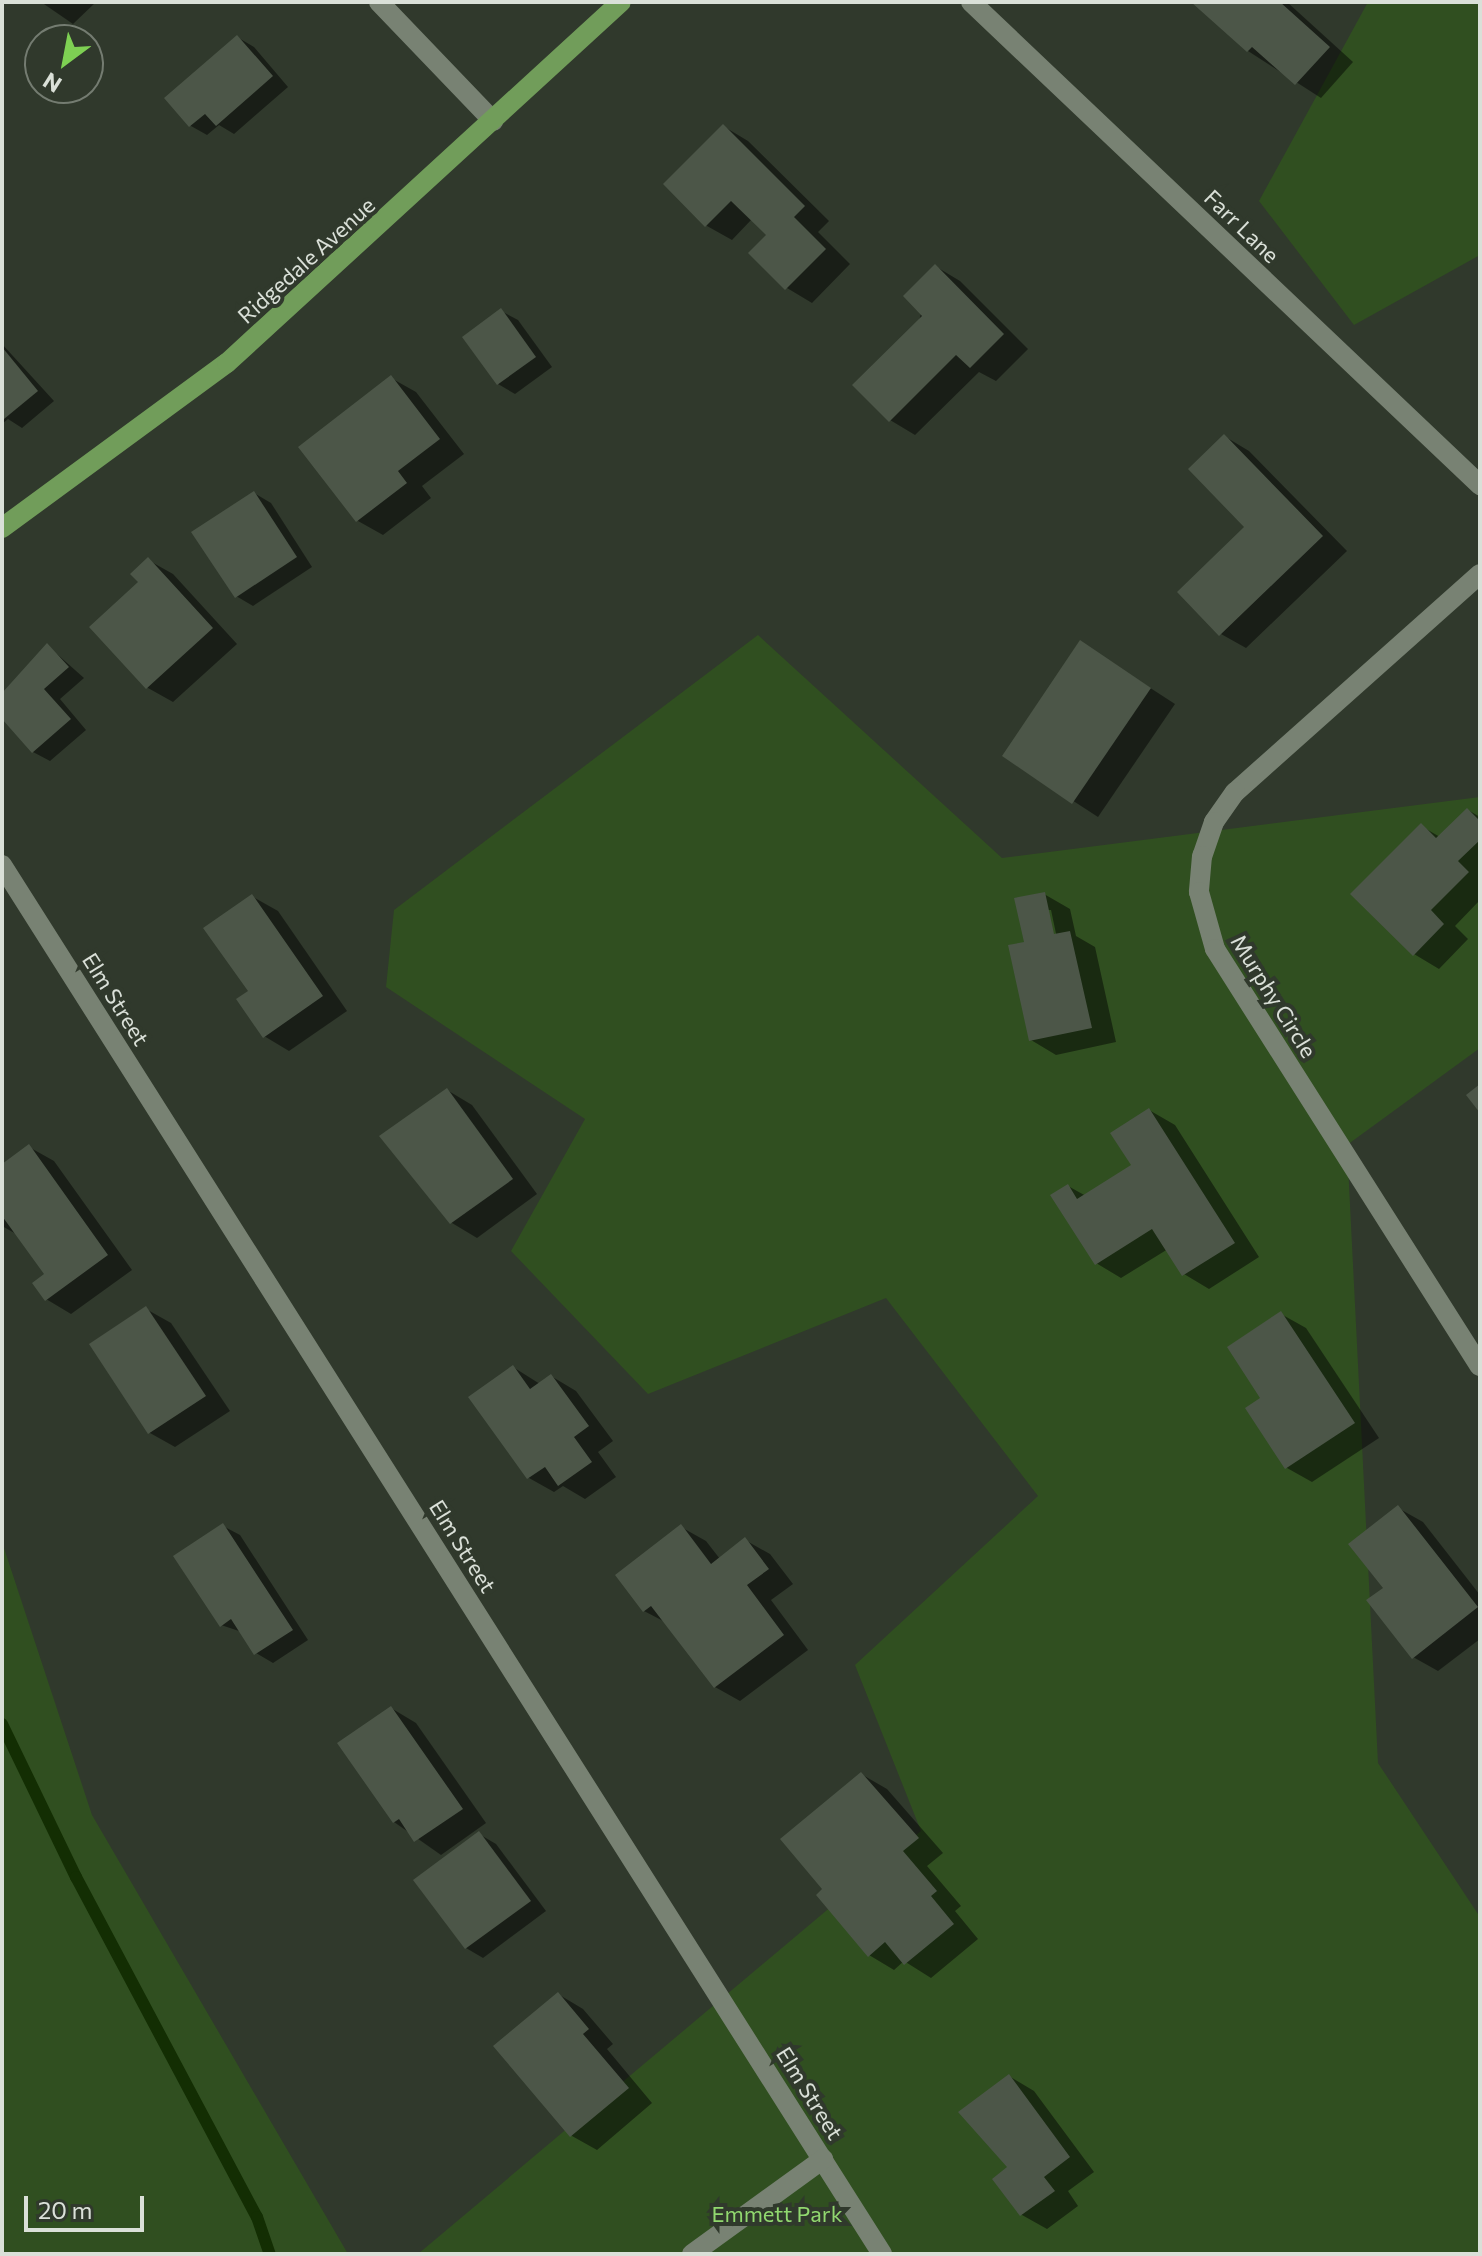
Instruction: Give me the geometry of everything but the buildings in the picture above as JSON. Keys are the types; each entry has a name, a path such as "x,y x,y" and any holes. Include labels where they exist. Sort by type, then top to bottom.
{"main road":[{"name":"Ridgedale Avenue","path":"2,528 227,363 621,2"}],"street":[{"path":"379,2 493,121"},
{"name":"Farr Lane","path":"971,2 1480,485"},
{"name":"Murphy Circle","path":"1480,574 1235,792 1214,822 1202,856 1199,892 1215,949 1480,1366"},
{"name":"Elm Street","path":"2,865 882,2254"},
{"path":"692,2254 823,2159"}],"green space":[{"path":"1368,2 1480,2 1480,255 1354,325 1259,201"},
{"name":"Emmett Park","path":"758,635 1002,858 1480,797 1480,1048 1347,1145 1378,1763 1480,1917 1480,2254 418,2254 921,1831 855,1665 1038,1496 886,1298 648,1394 511,1251 585,1119 386,987 394,910"},
{"path":"2,1542 92,1815 348,2254 2,2254"}],"waterway":[{"path":"2,1724 76,1877 257,2217 270,2254"}]}
